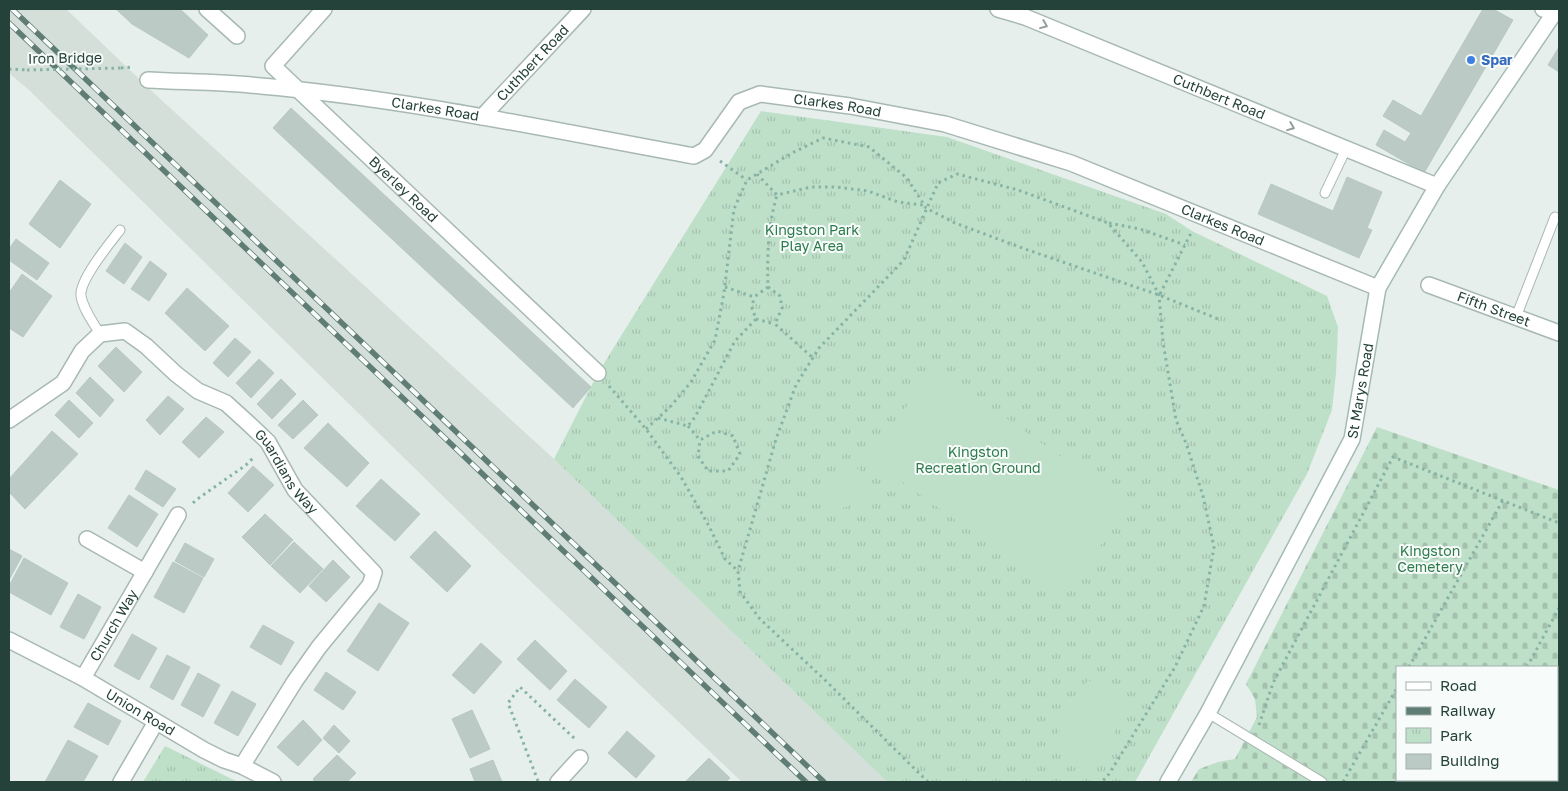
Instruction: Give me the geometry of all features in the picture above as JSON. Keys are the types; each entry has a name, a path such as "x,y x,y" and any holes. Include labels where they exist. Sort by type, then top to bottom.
{"street":[{"path":"207,9 237,36"},
{"name":"Byerley Road","path":"324,9 273,66 598,373"},
{"name":"Cuthbert Road","path":"482,117 583,9"},
{"name":"Cuthbert Road","path":"998,9 1025,18 1437,186"},
{"name":"St Marys Road","path":"1168,782 1208,713 1352,438 1378,288 1437,186 1551,10"},
{"name":"Clarkes Road","path":"148,80 298,90 482,117 694,156 705,150 739,102 760,94 850,106 945,124 1071,163 1378,288"},
{"name":"Fifth Street","path":"1429,285 1559,333"},
{"name":"Guardians Way","path":"100,334 125,332 146,346 176,374 198,391 226,403 268,442 295,490 374,573 370,585 295,681 242,766"},
{"path":"9,420 63,383 82,351 100,334"},
{"name":"Church Way","path":"83,678 178,515"},
{"path":"87,539 145,572"},
{"name":"Union Road","path":"9,640 83,678 224,760 242,766 273,782"},
{"path":"121,782 156,722"},
{"path":"558,782 580,758"}],"lane":[{"path":"1325,194 1346,149"},
{"path":"1516,317 1555,217"},
{"path":"100,334 84,308 80,294 87,275 120,230"},
{"path":"1208,713 1322,782"}],"path":[{"name":"Iron Bridge","path":"9,69 121,68"},
{"path":"646,429 671,406 691,382 715,340 725,287 734,209 747,180 792,153 823,138 869,147 907,178 925,207"},
{"path":"705,150 747,180"},
{"path":"757,174 777,195"},
{"path":"928,782 760,619 740,592 738,571 776,440 796,385 819,348 904,260 925,207 938,183 957,174 1018,190 1108,223 1140,229 1185,245"},
{"path":"777,195 812,187 836,187 868,191 898,202 925,207 955,222 1025,249 1159,295 1218,319"},
{"path":"768,287 767,252 771,217 777,195"},
{"path":"1159,295 1199,214"},
{"path":"1102,782 1109,774 1175,667 1204,606 1214,547 1203,496 1186,442 1176,420 1163,342 1159,295 1142,262 1108,223"},
{"path":"725,287 754,297"},
{"path":"756,319 752,308 754,297 768,287"},
{"path":"768,287 780,296 782,308 774,324"},
{"path":"756,319 774,324 813,358"},
{"path":"688,426 695,417 735,341 756,319"},
{"path":"598,373 646,429 682,477 725,559 738,571"},
{"path":"658,418 688,426 700,440 698,456 708,471 728,471 740,454 733,436 717,431 700,440"},
{"path":"178,515 186,514 196,500 246,465 268,442"},
{"path":"1254,740 1273,683 1393,457 1559,522"},
{"path":"1410,666 1503,500"},
{"path":"1528,666 1559,608"},
{"path":"539,782 508,702 520,687 587,750 580,758"},
{"path":"1343,782 1396,690"}],"shaded area":[{"path":"9,9 66,9 156,95 554,459 887,782 742,782 502,554 29,90 9,73"}],"green space":[{"name":"Kingston Recreation Ground","path":"761,111 947,137 1166,214 1192,231 1327,296 1338,327 1332,410 1307,474 1135,782 887,782 554,459 598,373"},
{"path":"935,367 1129,506 1063,597 869,458"},
{"name":"Kingston Cemetery","path":"1377,427 1559,490 1559,782 1191,782 1199,769 1218,762 1235,759 1257,717 1255,699 1246,684"},
{"path":"860,468 870,499 830,512 820,482"},
{"path":"1088,680 1131,704 1094,768 1052,744"},
{"path":"165,746 238,782 143,782"}],"building":[{"path":"116,9 180,9 208,35 189,58 132,24"},
{"name":"Spar","path":"1483,9 1493,9 1513,20 1424,173 1376,145 1384,130 1405,142 1411,133 1383,116 1393,100 1421,116"},
{"path":"1559,47 1559,72 1548,65"},
{"path":"291,108 591,387 573,408 273,128"},
{"path":"1347,177 1382,192 1367,228 1372,230 1359,258 1258,214 1271,184 1333,211"},
{"path":"60,180 91,204 60,248 29,224"},
{"path":"16,239 49,263 37,280 9,260 9,249"},
{"path":"125,243 142,257 124,284 106,271"},
{"path":"150,261 167,274 149,301 131,289"},
{"path":"22,274 52,296 23,337 9,328 9,293"},
{"path":"187,288 229,326 205,351 165,313"},
{"path":"235,338 251,352 228,377 213,363"},
{"path":"116,347 142,372 124,392 98,366"},
{"path":"259,359 274,373 251,398 236,383"},
{"path":"90,377 114,400 100,417 76,393"},
{"path":"281,379 296,394 272,419 257,404"},
{"path":"168,396 184,409 160,435 146,420"},
{"path":"69,400 93,423 79,438 55,415"},
{"path":"303,400 318,415 293,439 278,425"},
{"path":"206,417 224,432 199,458 182,442"},
{"path":"328,423 369,463 347,487 304,448"},
{"path":"52,431 78,454 25,509 9,492 9,479"},
{"path":"253,466 274,485 248,512 228,493"},
{"path":"146,470 176,489 163,507 135,489"},
{"path":"381,479 420,514 395,541 356,506"},
{"path":"129,495 158,514 137,547 108,528"},
{"path":"265,514 293,540 270,565 242,537"},
{"path":"435,531 471,566 447,592 410,557"},
{"path":"294,542 323,569 300,593 271,566"},
{"path":"185,543 214,559 204,577 175,561"},
{"path":"9,549 22,556 9,580"},
{"path":"24,558 68,583 51,615 9,592 9,586"},
{"path":"333,560 350,577 326,602 309,586"},
{"path":"173,562 203,578 184,613 154,597"},
{"path":"78,594 101,607 84,639 60,627"},
{"path":"379,603 409,623 378,671 347,651"},
{"path":"263,625 294,642 281,665 250,647"},
{"path":"132,634 157,648 139,680 114,666"},
{"path":"535,640 567,671 550,690 517,659"},
{"path":"481,643 502,662 474,694 452,675"},
{"path":"167,655 190,667 173,700 150,687"},
{"path":"326,672 356,692 343,710 314,690"},
{"path":"198,673 220,685 203,717 181,705"},
{"path":"575,679 607,707 589,728 557,700"},
{"path":"232,691 256,704 238,736 214,723"},
{"path":"88,703 121,721 108,745 74,727"},
{"path":"472,710 490,749 470,758 452,719"},
{"path":"303,720 322,740 298,766 277,747"},
{"path":"334,725 350,741 339,753 323,738"},
{"path":"627,731 655,756 636,778 608,753"},
{"path":"68,740 98,756 83,782 45,782"},
{"path":"337,755 356,773 347,782 315,782 313,779"},
{"path":"709,758 730,778 726,782 686,781"},
{"path":"493,760 502,782 475,782 470,769"},
{"path":"1520,781 1522,782 1491,782"}],"railway":[{"path":"12,9 824,782"},
{"path":"9,23 806,782"}],"place":[{"name":"Spar","path":"1471,60"}],"park label":[{"name":"Kingston Park Play Area","path":"812,238"}]}
